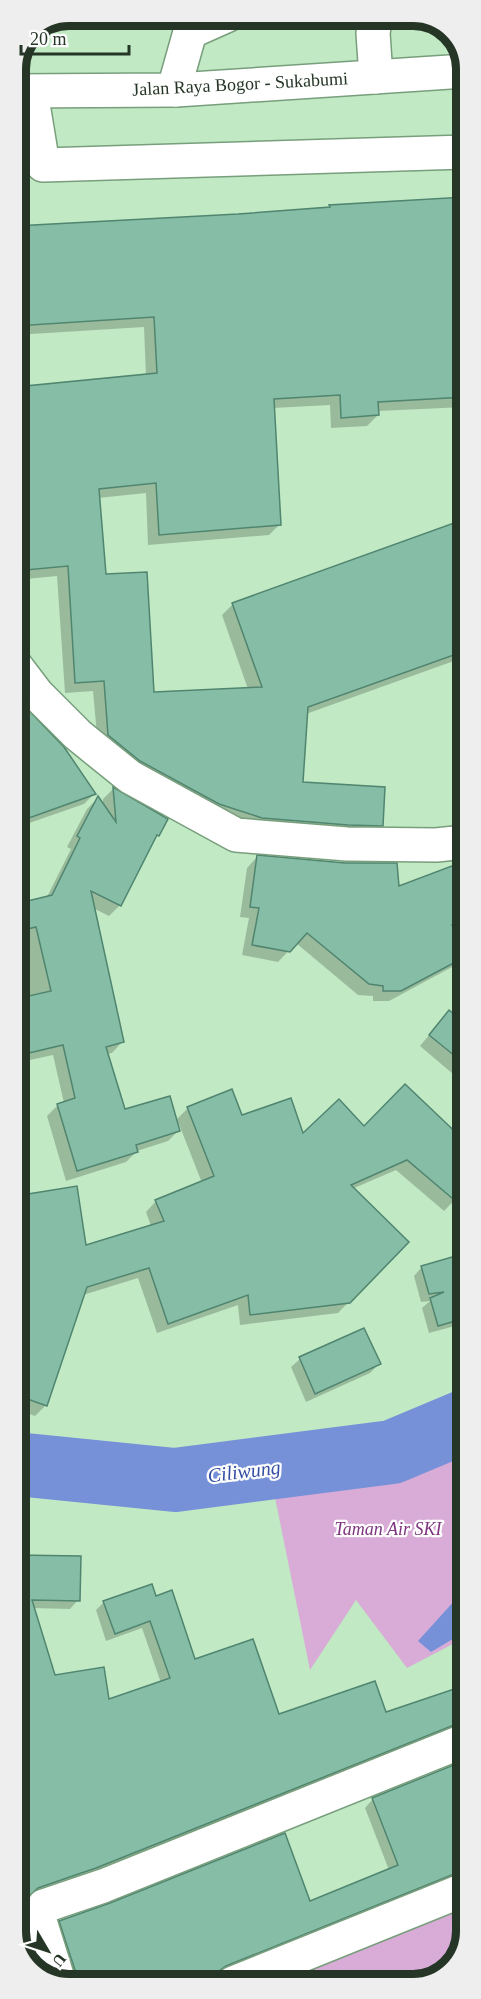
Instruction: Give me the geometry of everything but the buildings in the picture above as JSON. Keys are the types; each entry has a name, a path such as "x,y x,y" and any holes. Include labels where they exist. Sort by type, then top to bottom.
{"main road":[{"path":"176,90 177,78 190,32 203,26"},
{"path":"375,26 376,77"},
{"name":"Jalan Raya Bogor - Sukabumi","path":"26,92 176,90 456,72"},
{"path":"26,103 43,165 456,152"},
{"path":"26,680 37,694 78,735 130,777 236,835 347,844 436,845 456,843"},
{"path":"56,1971 40,1920 40,1912 44,1906 103,1886 456,1744"},
{"path":"256,1974 456,1893"}],"green space":[{"name":"Taman Air SKI","path":"456,1425 456,1642 407,1668 356,1600 310,1670 269,1468 392,1452"},
{"path":"456,1893 456,1930 451,1950 441,1963 421,1973 239,1974"}],"water":[{"path":"456,1599 456,1637 431,1652 418,1641"}],"waterway":[{"name":"Ciliwung","path":"26,1465 175,1480 392,1452 456,1425"}]}
